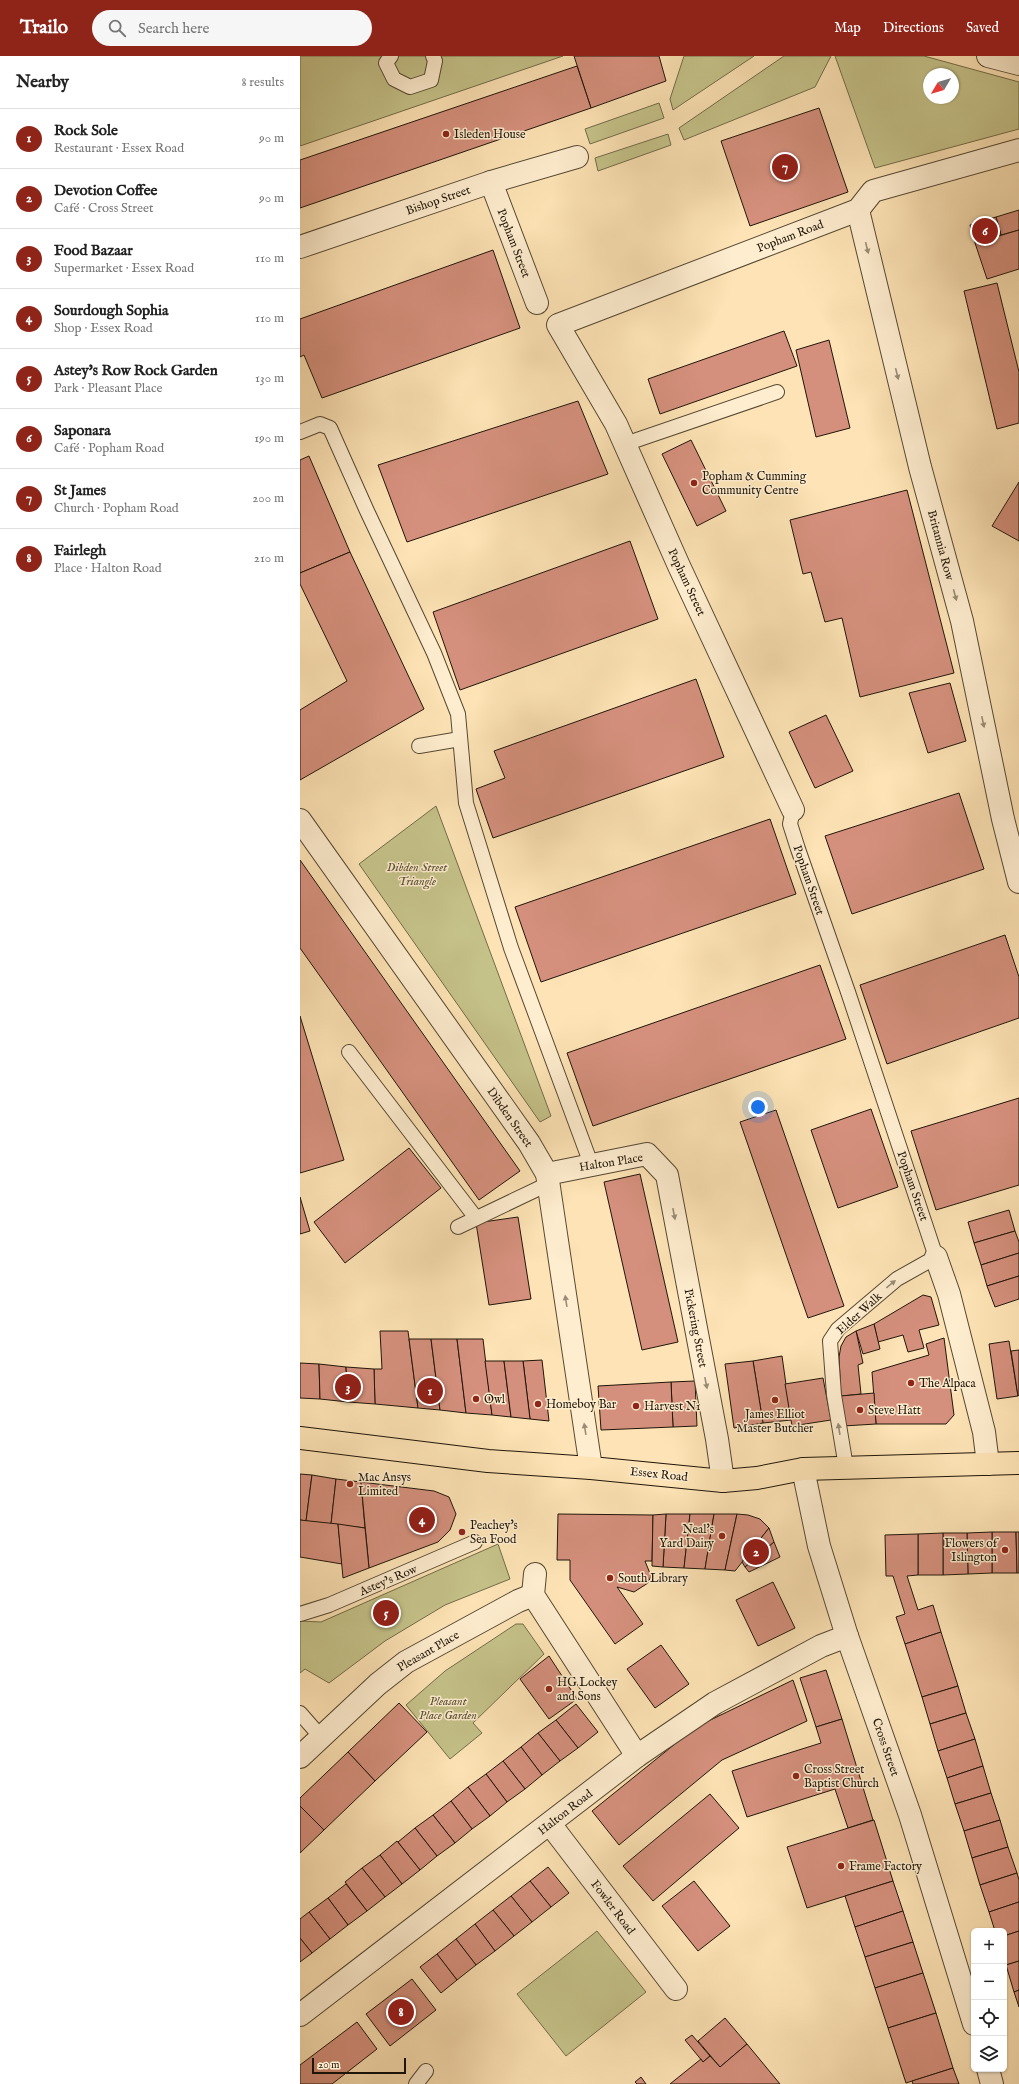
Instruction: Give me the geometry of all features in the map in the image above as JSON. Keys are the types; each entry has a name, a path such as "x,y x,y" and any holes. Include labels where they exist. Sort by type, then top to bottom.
{"main road":[{"name":"Essex Road","path":"300,1438 488,1461 591,1468 723,1481 757,1478 803,1470 846,1467 1019,1464"}],"street":[{"path":"988,56 1019,64"},
{"path":"858,210 873,191 1019,150"},
{"name":"Bishop Street","path":"300,247 491,182 577,157"},
{"name":"Popham Street","path":"491,182 537,303"},
{"name":"Popham Road","path":"558,325 858,210"},
{"name":"Britannia Row","path":"858,210 920,467 962,621 1003,819 1019,882"},
{"name":"Popham Street","path":"558,325 616,424 679,566 793,810"},
{"name":"Dibden Street","path":"300,820 529,1143 548,1179 591,1468"},
{"name":"Halton Place","path":"548,1179 591,1164 647,1154 667,1175"},
{"name":"Pickering Street","path":"667,1175 717,1439 723,1481"},
{"name":"Popham Street","path":"936,1257 953,1309 984,1432 988,1464"},
{"name":"Cross Street","path":"803,1470 819,1546 847,1636 910,1815 971,2014"},
{"name":"Pleasant Place","path":"300,1757 378,1684 406,1662 518,1601 534,1585 637,1756"},
{"name":"Halton Road","path":"300,2015 637,1756 715,1703 822,1646 847,1636"},
{"name":"Fowler Road","path":"550,1824 676,1989"},
{"path":"989,2072 992,2084"}],"lane":[{"path":"390,56 386,63 394,79 410,88 431,80 435,60 433,56"},
{"path":"625,444 777,392"},
{"path":"300,432 320,424 330,428 367,511 434,653 458,714 466,803 511,948 591,1164"},
{"path":"419,746 460,739"},
{"name":"Popham Street","path":"793,810 790,824 848,992 936,1257"},
{"path":"349,1052 476,1218"},
{"path":"458,1226 476,1218 548,1179"},
{"name":"Elder Walk","path":"846,1467 835,1402 830,1341 838,1329 897,1279 936,1257"},
{"name":"Astey's Row","path":"300,1614 330,1605 476,1542"},
{"path":"300,1713 321,1737"},
{"path":"416,2084 426,2072"}],"green space":[{"path":"300,56 563,56 300,146"},
{"path":"684,56 754,56 673,110 670,99"},
{"path":"784,56 831,56 815,87 684,140 679,128"},
{"path":"835,56 924,56 1019,82 1019,129 875,168"},
{"path":"659,103 664,118 590,144 585,129"},
{"path":"668,134 671,145 598,171 595,158"},
{"name":"Dibden Street Triangle","path":"436,806 551,1116 540,1122 359,864"},
{"path":"498,1544 510,1579 445,1605 385,1641 329,1683 305,1669 300,1673 300,1621 321,1622"},
{"name":"Pleasant Place Garden","path":"516,1624 523,1624 544,1654 473,1723 482,1733 450,1759 406,1705 445,1671"},
{"path":"597,1931 646,1992 566,2056 517,1994"}],"building":[{"path":"574,56 659,56 666,81 591,108"},
{"name":"Isleden House","path":"577,66 591,108 300,208 300,160"},
{"path":"819,108 848,192 750,226 721,141"},
{"path":"1019,210 1019,230 1001,235 996,217"},
{"path":"996,217 1001,235 975,243 970,225"},
{"path":"1019,230 1019,269 987,279 975,243"},
{"path":"493,250 520,328 322,398 304,355 300,357 300,319"},
{"path":"997,283 1019,372 1019,423 997,429 964,291"},
{"path":"784,331 797,366 660,414 648,379"},
{"path":"829,340 850,428 816,437 796,350"},
{"path":"578,401 608,474 407,542 378,465"},
{"name":"Popham & Cumming Community Centre","path":"691,440 726,511 697,526 662,454"},
{"path":"309,456 350,552 300,573 300,460"},
{"path":"1019,482 1019,541 992,526"},
{"path":"907,490 954,673 860,697 842,618 825,622 811,572 803,574 790,520"},
{"path":"630,541 658,619 460,690 433,612"},
{"path":"350,552 424,709 300,780 300,710 347,681 300,584 300,573"},
{"path":"696,679 724,757 493,838 476,789 505,778 494,751"},
{"path":"950,683 966,741 928,753 909,693"},
{"path":"826,715 853,771 815,788 789,732"},
{"path":"959,793 984,869 852,914 825,836"},
{"path":"770,819 796,894 541,982 515,907"},
{"path":"300,860 520,1171 479,1200 300,948"},
{"path":"1005,935 1019,977 1019,1018 887,1064 860,985"},
{"path":"820,965 846,1039 593,1126 567,1053"},
{"path":"300,1016 344,1160 300,1173"},
{"path":"1019,1098 1019,1185 936,1210 911,1131"},
{"path":"871,1109 898,1187 838,1208 811,1130"},
{"path":"776,1110 844,1306 808,1318 740,1122"},
{"path":"409,1148 441,1188 345,1263 314,1222"},
{"path":"640,1174 678,1342 642,1350 604,1182"},
{"path":"300,1197 310,1231 300,1234"},
{"path":"1009,1210 1015,1231 974,1243 968,1222"},
{"path":"518,1217 531,1299 489,1305 476,1223"},
{"path":"1015,1231 1019,1242 1019,1253 981,1265 974,1243"},
{"path":"1019,1253 1019,1276 987,1286 981,1265"},
{"path":"1019,1276 1019,1299 995,1307 987,1286"},
{"path":"923,1295 931,1297 939,1325 919,1330 924,1348 908,1352 903,1335 878,1342 874,1324"},
{"path":"874,1324 880,1349 863,1354 856,1331"},
{"path":"380,1331 408,1331 418,1408 375,1404 374,1369 382,1369"},
{"path":"856,1331 863,1363 858,1365 861,1394 841,1396 839,1357 841,1346 846,1337"},
{"name":"The Alpaca","path":"944,1338 954,1415 946,1424 876,1424 872,1372 929,1355 926,1344"},
{"path":"409,1339 431,1339 440,1410 418,1408"},
{"path":"431,1339 457,1339 466,1413 440,1410"},
{"path":"457,1339 483,1339 492,1415 466,1413"},
{"path":"1009,1341 1018,1396 997,1399 989,1344"},
{"path":"1019,1350 1019,1395 1018,1396 1011,1351"},
{"path":"782,1356 791,1420 763,1423 753,1361"},
{"path":"542,1360 549,1421 530,1419 523,1361"},
{"path":"485,1361 504,1361 511,1417 492,1415"},
{"path":"504,1361 523,1361 530,1419 511,1417"},
{"path":"753,1361 763,1423 734,1428 725,1364"},
{"path":"300,1363 319,1364 320,1399 300,1398"},
{"path":"319,1364 346,1367 348,1402 320,1399"},
{"path":"346,1367 374,1369 375,1404 348,1402"},
{"path":"823,1378 831,1420 792,1426 785,1384"},
{"path":"695,1381 697,1426 673,1427 671,1382"},
{"name":"Harvest N1","path":"671,1382 673,1427 601,1430 598,1386"},
{"path":"874,1393 876,1424 843,1426 841,1396"},
{"path":"300,1474 312,1475 306,1521 300,1520"},
{"path":"312,1475 336,1479 331,1524 306,1521"},
{"path":"336,1479 361,1482 365,1528 331,1524"},
{"path":"361,1482 434,1491 449,1497 456,1514 450,1530 438,1542 369,1568"},
{"name":"South Library","path":"558,1514 653,1515 652,1561 645,1561 651,1576 648,1583 634,1592 617,1587 643,1624 615,1644 570,1580 570,1560 557,1560"},
{"path":"666,1514 690,1514 684,1568 663,1567"},
{"path":"666,1514 663,1567 652,1566 653,1515"},
{"path":"690,1514 714,1514 705,1569 684,1568"},
{"path":"714,1514 737,1514 725,1570 705,1569"},
{"path":"737,1514 748,1515 760,1519 769,1528 735,1571 725,1570"},
{"path":"300,1520 338,1524 342,1564 300,1557"},
{"path":"338,1524 365,1528 369,1568 343,1578"},
{"path":"769,1528 774,1542 745,1567 742,1562"},
{"path":"992,1532 1016,1532 1017,1573 992,1573"},
{"path":"992,1532 992,1573 968,1574 967,1533"},
{"path":"1016,1532 1019,1532 1019,1573 1017,1573"},
{"path":"943,1533 967,1533 968,1574 943,1575"},
{"path":"943,1533 943,1575 918,1575 918,1534"},
{"path":"918,1534 918,1575 907,1576 918,1610 933,1605 941,1632 905,1644 896,1617 905,1614 893,1576 886,1576 885,1535"},
{"path":"774,1542 780,1557 749,1572 745,1567"},
{"path":"773,1582 795,1628 758,1646 736,1600"},
{"path":"941,1632 958,1686 922,1697 905,1644"},
{"path":"661,1645 689,1684 655,1708 627,1669"},
{"name":"HG Lockey and Sons","path":"549,1656 577,1699 549,1719 520,1679"},
{"path":"826,1670 842,1719 816,1727 800,1678"},
{"path":"793,1680 807,1721 722,1760 619,1845 592,1811 696,1727"},
{"path":"958,1686 966,1713 930,1724 922,1697"},
{"path":"399,1703 427,1732 375,1781 348,1752"},
{"path":"576,1704 598,1732 578,1748 556,1720"},
{"path":"966,1713 975,1739 938,1751 930,1724"},
{"name":"Cross Street Baptist Church","path":"842,1719 873,1820 848,1828 835,1789 747,1817 732,1771 821,1743 816,1727"},
{"path":"556,1720 578,1748 560,1761 538,1733"},
{"path":"538,1733 560,1761 542,1775 521,1747"},
{"path":"975,1739 983,1766 947,1778 938,1751"},
{"path":"521,1747 542,1775 525,1789 503,1761"},
{"path":"348,1752 375,1781 324,1830 300,1806 300,1798"},
{"path":"503,1761 525,1789 507,1802 486,1774"},
{"path":"983,1766 991,1793 955,1804 947,1778"},
{"path":"486,1774 507,1802 490,1816 468,1787"},
{"path":"468,1787 490,1816 472,1829 451,1801"},
{"path":"991,1793 1000,1820 964,1831 955,1804"},
{"path":"710,1794 739,1828 653,1901 623,1866"},
{"path":"451,1801 472,1829 455,1843 433,1815"},
{"path":"300,1806 324,1830 300,1853"},
{"path":"433,1815 455,1843 437,1856 415,1828"},
{"name":"Frame Factory","path":"874,1820 893,1881 807,1908 787,1847"},
{"path":"1000,1820 1008,1847 972,1858 964,1831"},
{"path":"415,1828 437,1856 420,1870 398,1842"},
{"path":"397,1841 420,1870 402,1884 380,1855"},
{"path":"1008,1847 1017,1873 980,1885 972,1858"},
{"path":"380,1855 402,1884 385,1897 362,1868"},
{"path":"548,1867 569,1893 551,1907 530,1881"},
{"path":"362,1868 385,1897 367,1911 345,1882"},
{"path":"1017,1873 1019,1880 1019,1902 989,1912 980,1885"},
{"path":"530,1881 551,1907 532,1922 511,1896"},
{"path":"694,1881 730,1926 698,1951 662,1906"},
{"path":"893,1881 903,1911 855,1927 845,1896"},
{"path":"346,1884 367,1911 348,1925 328,1898"},
{"path":"511,1896 532,1922 514,1936 493,1910"},
{"path":"328,1898 348,1925 330,1939 309,1912"},
{"path":"1019,1902 1019,1931 1007,1935 1007,1928 994,1928 989,1912"},
{"path":"493,1910 514,1936 495,1951 475,1924"},
{"path":"903,1911 913,1942 865,1957 855,1927"},
{"path":"309,1912 330,1939 312,1953 300,1938 300,1919"},
{"path":"475,1924 495,1951 476,1965 456,1939"},
{"path":"1019,1931 1019,1961 1007,1965 1007,1964 1007,1935"},
{"path":"300,1938 312,1953 300,1962"},
{"path":"456,1939 476,1965 457,1980 437,1954"},
{"path":"913,1942 923,1973 875,1988 865,1957"},
{"path":"437,1954 457,1980 441,1993 420,1967"},
{"path":"1019,1961 1019,1990 1014,1992 1007,1968 1007,1965"},
{"path":"923,1973 936,2013 888,2028 875,1988"},
{"path":"412,1979 436,2010 390,2046 366,2014"},
{"path":"1019,1990 1019,2007 1014,1992"},
{"path":"936,2013 953,2068 906,2083 888,2028"},
{"path":"725,2018 747,2044 720,2067 698,2041"},
{"path":"357,2022 377,2049 332,2084 300,2084 300,2065"},
{"path":"692,2035 710,2056 703,2062 685,2040"},
{"path":"747,2044 780,2084 670,2084 701,2059 703,2062 710,2056 720,2067"},
{"path":"953,2068 959,2084 913,2084 912,2081"},
{"path":"641,2077 646,2084 637,2084 635,2082"}],"place":[{"name":"Isleden House","path":"446,134"},
{"name":"St James","path":"785,167"},
{"name":"Saponara","path":"985,231"},
{"name":"Popham & Cumming Community Centre","path":"694,483"},
{"name":"The Alpaca","path":"911,1383"},
{"name":"Food Bazaar","path":"348,1387"},
{"name":"Rock Sole","path":"430,1391"},
{"name":"Owl","path":"476,1399"},
{"name":"James Elliot Master Butcher","path":"775,1400"},
{"name":"Homeboy Bar","path":"538,1404"},
{"name":"Harvest N1","path":"636,1406"},
{"name":"Steve Hatt","path":"860,1410"},
{"name":"Mac Ansys Limited","path":"350,1484"},
{"name":"Sourdough Sophia","path":"422,1520"},
{"name":"Peachey's Sea Food","path":"462,1532"},
{"name":"Neal's Yard Dairy","path":"722,1536"},
{"name":"Flowers of Islington","path":"1005,1550"},
{"name":"Devotion Coffee","path":"756,1552"},
{"name":"South Library","path":"610,1578"},
{"name":"Astey's Row Rock Garden","path":"386,1613"},
{"name":"HG Lockey and Sons","path":"549,1689"},
{"name":"Cross Street Baptist Church","path":"796,1776"},
{"name":"Frame Factory","path":"841,1866"},
{"name":"Fairlegh","path":"401,2012"}]}
